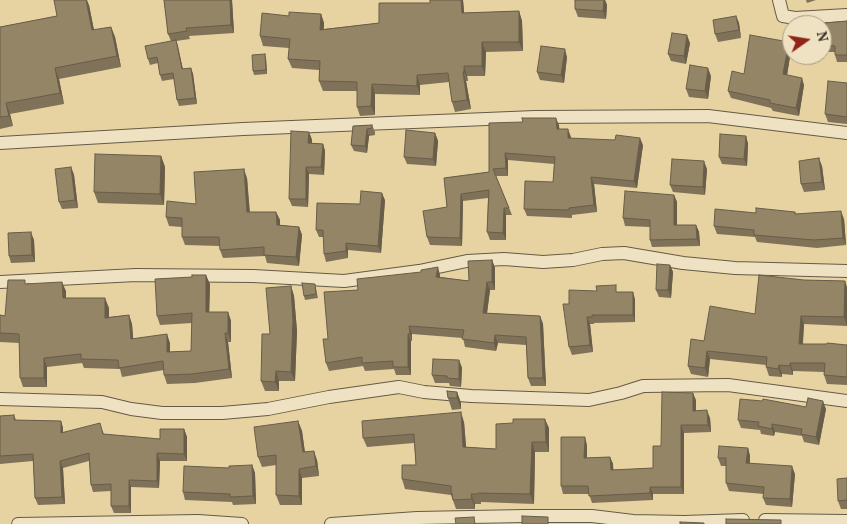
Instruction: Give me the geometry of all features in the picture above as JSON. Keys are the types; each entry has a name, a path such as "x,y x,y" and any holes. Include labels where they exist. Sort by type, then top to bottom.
{"street":[{"path":"779,0 783,16 794,18 847,16"},
{"path":"0,143 243,129 535,116 708,116 847,133"},
{"path":"0,282 136,275 253,276 344,280 418,271 467,261 504,259 543,262 624,253 683,263 735,268 847,271"},
{"path":"0,399 102,402 162,413 222,413 268,409 329,397 400,387 424,392 471,396 589,400 621,394 643,386 728,385 847,402"},
{"path":"331,524 417,518 526,516 592,516 632,521 675,522 732,519 847,521"},
{"path":"18,524 198,521 242,524"}],"building":[{"path":"54,0 86,0 92,30 111,27 117,56 55,68 60,93 6,103 9,116 0,117 0,27 57,16"},
{"path":"164,0 230,0 231,25 186,28 187,31 168,34"},
{"path":"430,0 461,0 462,13 519,11 519,42 482,42 482,66 464,66 463,72 467,100 452,102 448,73 417,75 417,86 372,84 371,106 357,107 357,82 319,81 320,61 288,59 290,39 260,36 262,13 289,16 289,12 321,14 320,30 379,23 379,3 430,3"},
{"path":"575,0 604,0 603,11 575,9"},
{"path":"736,16 739,30 715,34 713,20"},
{"path":"847,21 847,55 835,55 835,46 832,46 832,22"},
{"path":"672,33 687,35 684,56 668,54"},
{"path":"750,35 782,41 782,65 785,65 783,74 802,78 796,108 728,91 732,71 744,74"},
{"path":"176,40 182,69 191,68 195,98 177,100 173,73 160,75 157,57 148,59 145,46"},
{"path":"541,46 565,49 561,75 537,72"},
{"path":"265,54 266,70 253,71 252,55"},
{"path":"690,65 708,68 705,91 686,89"},
{"path":"828,81 847,83 847,117 825,114"},
{"path":"522,118 556,118 557,129 568,129 568,138 615,140 616,135 640,138 634,181 591,177 594,205 569,208 569,210 524,209 525,181 553,182 555,157 505,153 506,168 493,169 509,208 504,208 503,233 487,232 489,190 461,194 460,238 427,237 423,211 447,207 444,178 489,172 489,123 523,122"},
{"path":"372,125 372,128 367,129 365,146 351,145 353,126"},
{"path":"406,130 435,133 433,159 404,157"},
{"path":"291,131 309,132 308,143 323,144 321,167 306,167 306,199 289,199"},
{"path":"720,134 746,136 744,159 719,157"},
{"path":"95,154 161,156 160,194 94,192"},
{"path":"819,158 822,182 801,184 799,161"},
{"path":"672,159 704,161 703,187 670,185"},
{"path":"71,167 75,200 59,202 55,169"},
{"path":"244,169 247,212 276,212 277,225 299,227 296,257 264,255 264,247 220,250 219,237 182,237 182,218 166,217 167,201 196,204 194,172"},
{"path":"361,191 382,193 378,246 346,243 346,251 324,254 323,230 316,230 317,203 360,204"},
{"path":"625,191 674,195 674,225 696,225 697,239 650,240 650,220 623,218"},
{"path":"756,208 795,212 795,214 841,211 843,238 814,240 754,235 754,230 714,226 715,209 756,213"},
{"path":"31,232 32,255 9,256 8,233"},
{"path":"492,260 492,282 487,282 483,313 540,316 543,378 528,378 526,337 495,335 494,343 462,339 464,330 409,326 408,367 393,367 393,361 362,363 362,357 326,363 323,339 328,339 324,292 358,290 357,279 421,272 421,270 438,267 436,277 469,281 468,261"},
{"path":"657,264 670,265 668,290 656,290"},
{"path":"192,275 206,275 206,312 228,312 228,333 225,333 229,369 192,374 164,375 163,361 119,368 118,360 81,359 81,354 44,358 44,378 20,378 19,334 0,333 0,315 5,316 8,280 25,280 25,284 62,282 63,298 105,298 105,318 129,315 131,339 167,334 167,352 191,351 192,313 157,316 155,279 192,277"},
{"path":"759,275 804,280 845,281 844,317 801,316 799,344 827,343 847,345 847,377 824,375 825,363 790,363 790,366 779,365 778,369 766,367 767,357 707,351 705,368 688,366 691,339 704,341 710,306 755,314"},
{"path":"302,283 315,284 316,294 304,296"},
{"path":"616,285 616,292 633,292 633,315 592,315 592,317 587,317 590,345 569,347 563,304 569,304 569,290 597,291 596,286"},
{"path":"291,286 293,321 291,372 276,371 275,382 261,381 262,334 270,334 266,288"},
{"path":"433,359 459,360 459,379 432,375"},
{"path":"447,391 457,392 457,398 448,398"},
{"path":"662,392 693,393 693,411 707,410 708,425 681,425 681,487 650,487 650,493 589,496 588,486 561,486 561,437 585,437 584,458 610,457 611,470 653,468 653,446 661,446"},
{"path":"808,398 823,401 816,437 801,434 802,429 772,424 772,429 758,426 759,422 738,420 740,399 762,401 763,399 806,407"},
{"path":"461,412 463,447 496,449 496,424 513,423 513,419 545,419 546,442 532,442 530,494 478,493 471,494 472,499 453,500 451,486 402,479 402,465 416,465 414,434 363,438 362,421"},
{"path":"14,415 14,420 61,421 61,433 100,423 103,434 160,439 160,429 184,429 184,454 157,453 157,481 129,480 129,506 111,506 111,484 91,485 89,453 60,461 62,497 35,498 33,454 0,456 0,416"},
{"path":"298,421 303,452 314,451 316,466 299,469 299,496 276,495 276,455 258,457 254,427"},
{"path":"719,446 748,448 746,463 792,466 790,499 763,498 764,487 726,483 726,458 718,458"},
{"path":"252,465 253,496 230,497 230,494 183,492 184,466 229,468 229,466"},
{"path":"847,478 847,500 838,501 837,479"},
{"path":"522,516 548,517 548,524 522,524"},
{"path":"474,517 475,524 456,524 455,518"},
{"path":"726,519 781,520 781,524 726,524"},
{"path":"680,522 704,523 704,524 680,524"}]}
